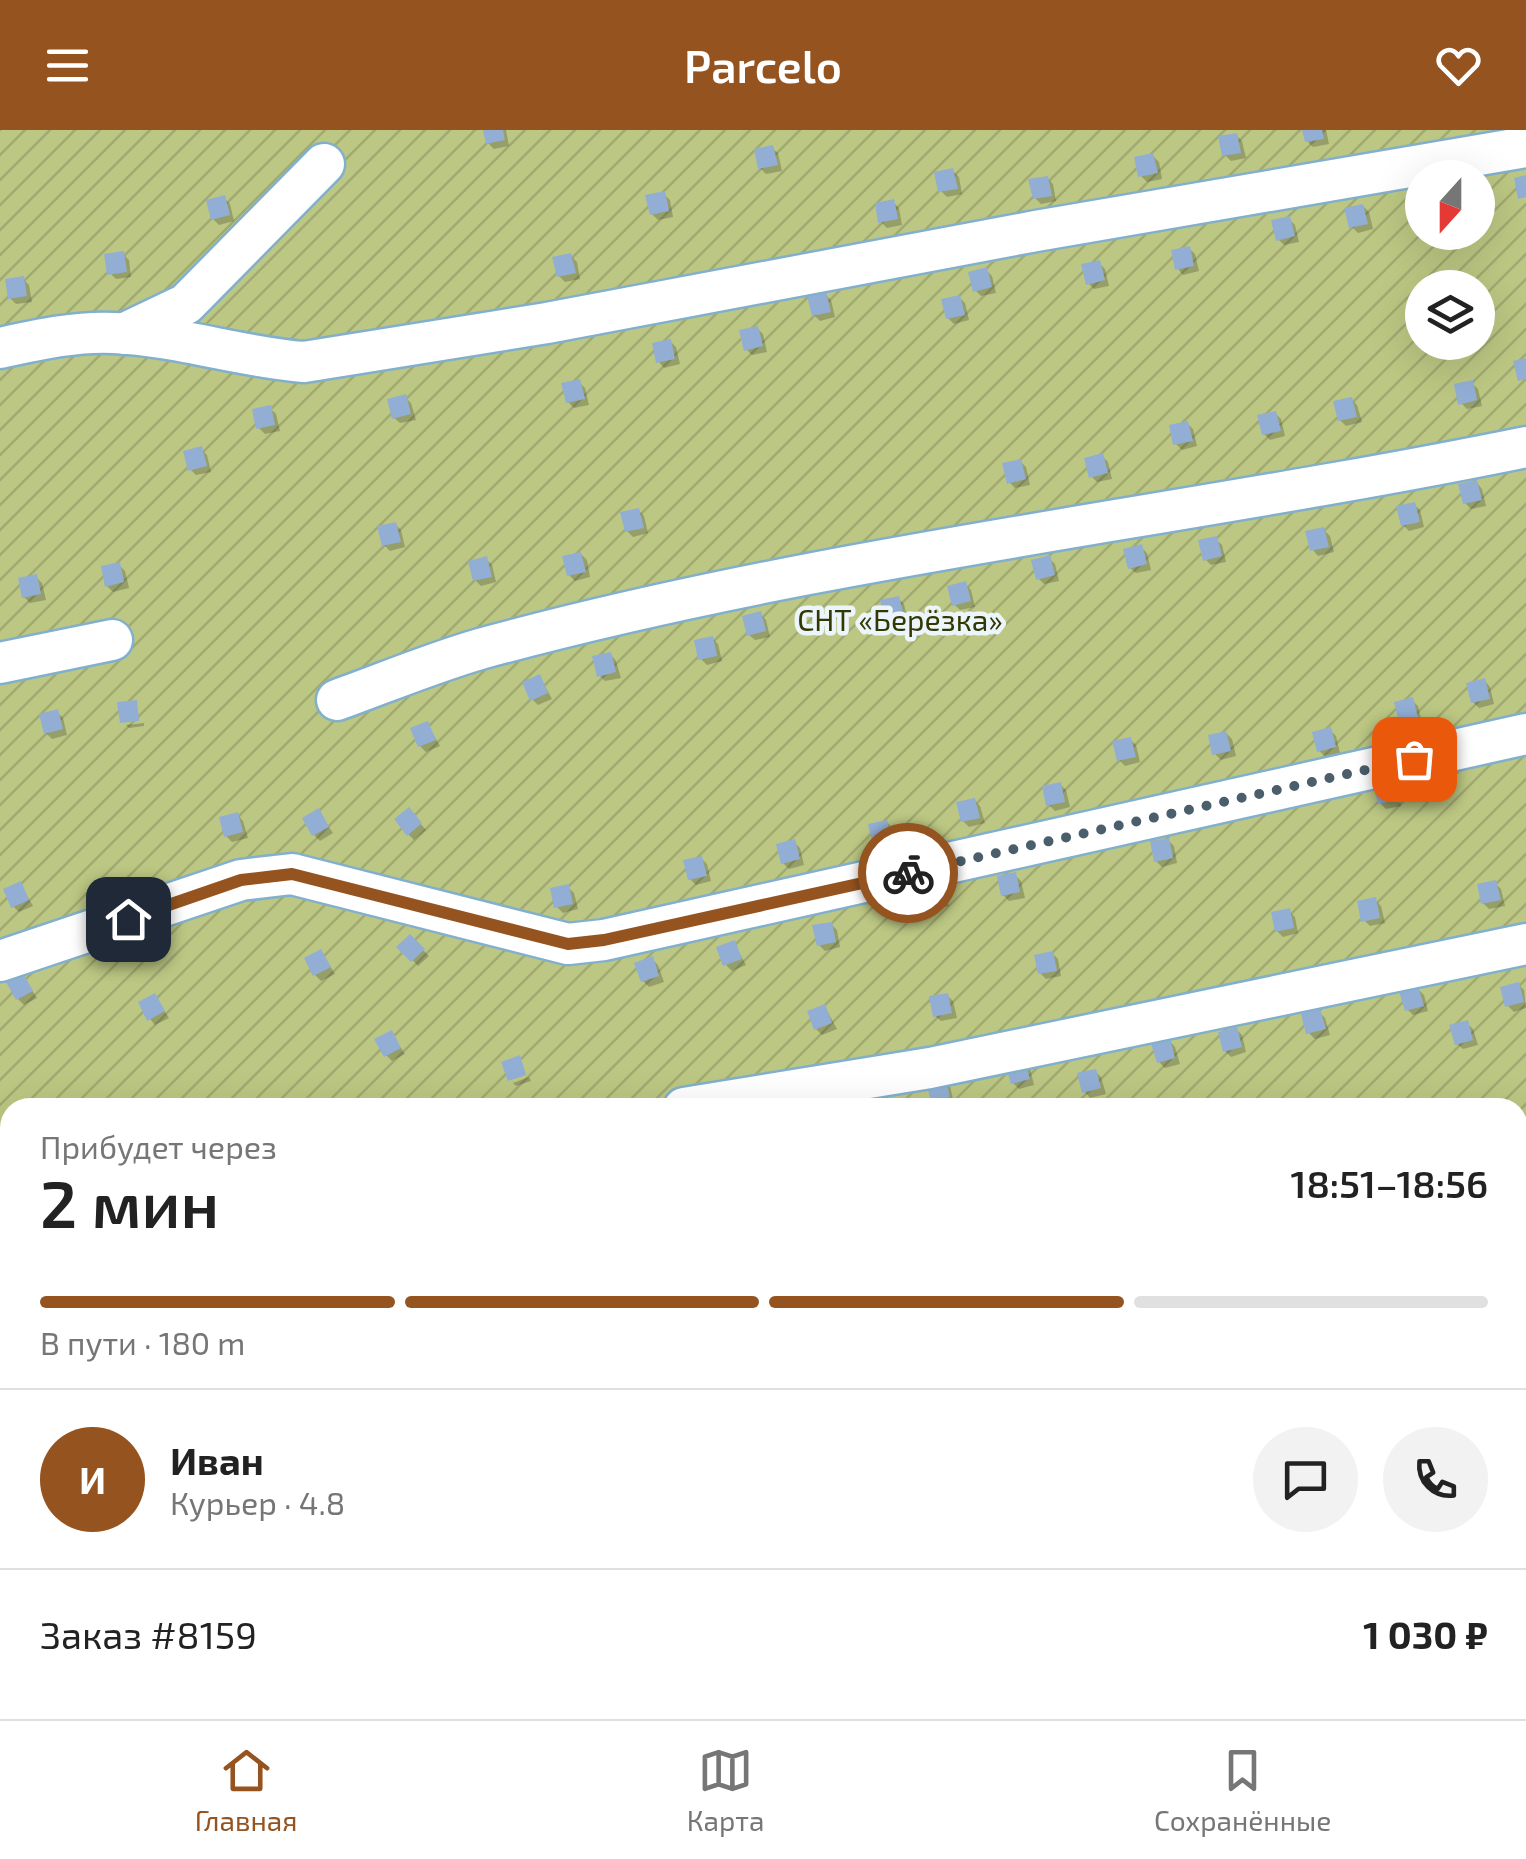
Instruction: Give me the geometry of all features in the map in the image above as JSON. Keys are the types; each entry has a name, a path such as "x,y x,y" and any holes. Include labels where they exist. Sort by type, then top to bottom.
{"lane":[{"path":"0,348 48,338 123,334 209,344 271,360 304,362 547,323 1036,230 1526,147"},
{"path":"123,334 186,304 324,164"},
{"path":"337,700 478,650 782,578 1376,478 1526,448"},
{"path":"0,663 112,640"},
{"path":"0,961 241,880 292,874 568,944 604,940 1526,734"},
{"path":"746,1098 930,1068 1526,944"}],"green space":[{"name":"СНТ «Берёзка»","path":"0,130 1526,130 1526,1098 0,1098"}],"building":[{"path":"483,130 503,130 505,140 486,144"},
{"path":"1302,130 1322,130 1324,139 1305,142"},
{"path":"1237,133 1241,153 1222,156 1218,136"},
{"path":"773,145 778,165 758,169 754,149"},
{"path":"1153,153 1158,173 1138,177 1134,157"},
{"path":"953,168 958,189 938,192 934,172"},
{"path":"1526,175 1526,197 1518,199 1514,178"},
{"path":"1048,176 1052,196 1033,199 1028,179"},
{"path":"665,191 669,211 650,215 645,195"},
{"path":"225,195 230,215 211,220 206,200"},
{"path":"894,199 898,219 878,223 875,203"},
{"path":"1363,204 1368,224 1349,228 1344,208"},
{"path":"1290,216 1295,236 1276,241 1271,220"},
{"path":"1190,246 1194,266 1175,270 1171,250"},
{"path":"124,251 127,272 107,275 104,254"},
{"path":"571,253 576,273 557,277 552,257"},
{"path":"1100,260 1105,280 1086,285 1081,264"},
{"path":"987,267 992,287 973,292 968,272"},
{"path":"24,276 27,296 8,299 5,279"},
{"path":"826,291 831,312 812,316 807,296"},
{"path":"960,295 965,315 946,319 941,299"},
{"path":"758,326 763,346 744,351 739,330"},
{"path":"671,339 675,359 656,363 652,343"},
{"path":"1526,358 1526,379 1518,381 1513,361"},
{"path":"580,379 585,399 566,403 561,383"},
{"path":"1473,380 1477,400 1458,405 1454,384"},
{"path":"406,394 411,414 392,419 387,399"},
{"path":"1352,397 1357,417 1338,421 1333,401"},
{"path":"271,405 275,425 256,429 252,409"},
{"path":"1276,411 1281,431 1262,435 1257,415"},
{"path":"1188,421 1193,441 1173,445 1169,425"},
{"path":"202,446 207,466 188,471 183,451"},
{"path":"1103,453 1108,473 1089,478 1084,458"},
{"path":"1021,459 1026,479 1007,484 1002,463"},
{"path":"1477,480 1482,500 1463,504 1458,484"},
{"path":"1415,502 1420,522 1401,526 1396,506"},
{"path":"639,508 644,528 625,532 620,512"},
{"path":"396,522 401,542 382,546 377,526"},
{"path":"1324,527 1329,547 1310,551 1305,531"},
{"path":"1217,536 1222,556 1203,561 1198,540"},
{"path":"1142,544 1147,564 1128,569 1123,549"},
{"path":"581,552 586,572 567,576 562,556"},
{"path":"1050,555 1055,575 1036,580 1031,560"},
{"path":"487,556 492,577 473,581 468,561"},
{"path":"120,562 124,582 105,587 101,566"},
{"path":"37,574 41,594 22,598 18,578"},
{"path":"966,581 971,601 952,606 947,586"},
{"path":"899,596 904,616 885,621 880,600"},
{"path":"761,611 766,631 747,636 742,616"},
{"path":"713,636 717,656 698,660 694,640"},
{"path":"611,652 616,672 597,677 592,656"},
{"path":"540,674 548,693 530,701 522,682"},
{"path":"1485,678 1490,699 1471,703 1466,683"},
{"path":"1413,697 1418,718 1399,722 1394,702"},
{"path":"137,700 139,721 120,723 117,702"},
{"path":"58,709 63,729 44,734 39,714"},
{"path":"428,721 436,740 418,747 410,728"},
{"path":"1331,727 1336,747 1317,752 1312,732"},
{"path":"1226,731 1231,751 1212,755 1208,735"},
{"path":"1131,737 1136,757 1117,761 1112,741"},
{"path":"1392,780 1397,800 1378,804 1373,784"},
{"path":"1061,782 1065,802 1046,806 1042,786"},
{"path":"975,798 980,818 961,822 956,802"},
{"path":"409,807 422,823 407,836 394,819"},
{"path":"319,808 329,827 312,836 302,818"},
{"path":"238,812 243,832 224,837 219,817"},
{"path":"887,820 892,840 873,845 868,824"},
{"path":"1169,838 1173,858 1154,862 1150,841"},
{"path":"795,839 800,859 781,864 776,844"},
{"path":"702,856 707,876 688,880 683,860"},
{"path":"1016,872 1020,892 1001,896 997,876"},
{"path":"110,878 119,897 101,905 92,886"},
{"path":"940,880 944,901 925,905 921,884"},
{"path":"1496,880 1501,900 1481,904 1477,884"},
{"path":"21,881 29,900 11,908 3,889"},
{"path":"569,884 573,904 554,908 550,888"},
{"path":"1376,897 1380,918 1361,922 1357,901"},
{"path":"1290,908 1294,928 1275,932 1271,912"},
{"path":"832,922 836,942 817,946 812,925"},
{"path":"410,934 425,949 411,962 396,947"},
{"path":"735,940 742,959 723,966 716,947"},
{"path":"321,949 331,967 313,976 304,958"},
{"path":"1053,951 1057,971 1038,974 1034,955"},
{"path":"653,956 659,976 641,982 634,963"},
{"path":"23,973 33,991 16,1000 6,982"},
{"path":"1519,982 1524,1002 1505,1007 1500,987"},
{"path":"1418,986 1424,1006 1405,1011 1399,991"},
{"path":"155,993 165,1011 147,1021 138,1002"},
{"path":"948,993 952,1013 933,1017 929,996"},
{"path":"825,1004 832,1023 814,1030 807,1011"},
{"path":"1320,1009 1326,1029 1306,1034 1301,1014"},
{"path":"1468,1020 1473,1040 1455,1045 1449,1025"},
{"path":"1237,1027 1242,1047 1223,1052 1218,1032"},
{"path":"392,1030 401,1048 384,1057 374,1039"},
{"path":"1170,1038 1175,1058 1157,1063 1151,1043"},
{"path":"520,1055 526,1075 508,1081 501,1062"},
{"path":"1024,1059 1030,1079 1011,1084 1005,1064"},
{"path":"1096,1069 1101,1088 1082,1093 1077,1073"},
{"path":"945,1077 950,1097 930,1098 926,1082"},
{"path":"886,1087 889,1098 869,1098 867,1092"}],"way so far":[{"path":"908,873 1414,759"}],"route":[{"path":"128,919 241,880 292,874 568,944 604,940 908,873"}]}
